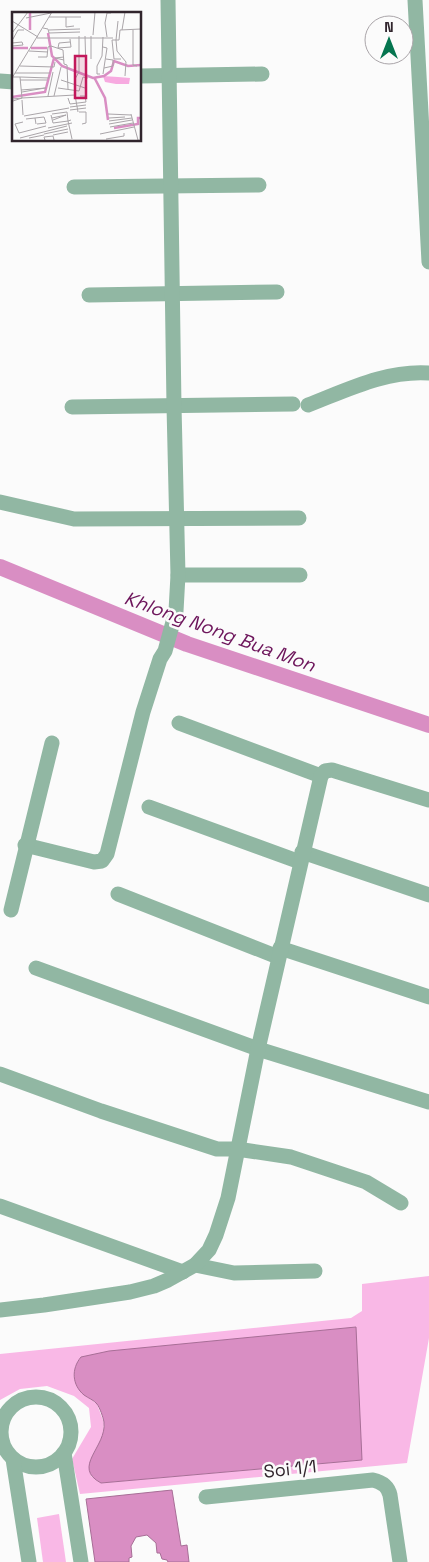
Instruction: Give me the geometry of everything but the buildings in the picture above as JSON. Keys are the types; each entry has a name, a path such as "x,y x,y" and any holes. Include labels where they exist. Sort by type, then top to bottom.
{"street":[{"path":"26,845 94,862 102,861 107,854 143,712 160,659 165,651 176,611 178,574 168,0"},
{"path":"415,0 429,262"},
{"path":"141,76 262,74"},
{"path":"74,187 259,185"},
{"path":"89,295 277,292"},
{"path":"308,405 372,380 394,374 408,372 429,373"},
{"path":"72,407 293,404"},
{"path":"0,502 74,519 299,518"},
{"path":"178,574 300,575"},
{"path":"179,724 321,776"},
{"path":"11,910 52,743"},
{"path":"0,1310 130,1292 154,1286 189,1268 209,1250 228,1198 279,953 321,776 325,771 332,770 429,800"},
{"path":"149,807 301,857 429,895"},
{"path":"118,894 279,953 429,997"},
{"path":"36,968 258,1049 429,1102"},
{"path":"0,1074 100,1111 200,1144 217,1149 237,1149 291,1158 366,1182 401,1204"},
{"path":"0,1206 189,1268 234,1273 315,1270"},
{"path":"34,1397 45,1398 59,1407 69,1420 71,1432 69,1443 64,1453 56,1461 46,1466 34,1467 23,1465 13,1458 0,1436 4,1420 13,1406 23,1400 34,1397"},
{"path":"64,1453 81,1562"},
{"path":"13,1458 29,1562"},
{"name":"Soi 1/1","path":"206,1496 373,1480 379,1481 388,1489 390,1495 400,1562"}],"shaded area":[{"path":"429,1276 429,1338 407,1463 80,1494 72,1459 91,1427 89,1408 74,1396 47,1386 20,1389 0,1400 0,1354 351,1318 362,1311 362,1284","holes":["84,1394 362,1460 101,1483 91,1476 93,1454 103,1437 104,1423 97,1404"]},
{"path":"356,1327 362,1460 101,1483 93,1477 89,1470 92,1456 104,1431 104,1422 97,1404 80,1391 75,1382 74,1372 81,1357 109,1351"},
{"path":"172,1490 181,1546 187,1545 189,1562 168,1562 162,1559 160,1553 157,1553 156,1543 147,1535 136,1537 131,1546 132,1557 129,1558 129,1562 95,1562 86,1499"},
{"path":"59,1514 66,1562 43,1562 37,1518"}],"waterway":[{"name":"Khlong Nong Bua Mon","path":"0,567 187,644 429,725"}]}
